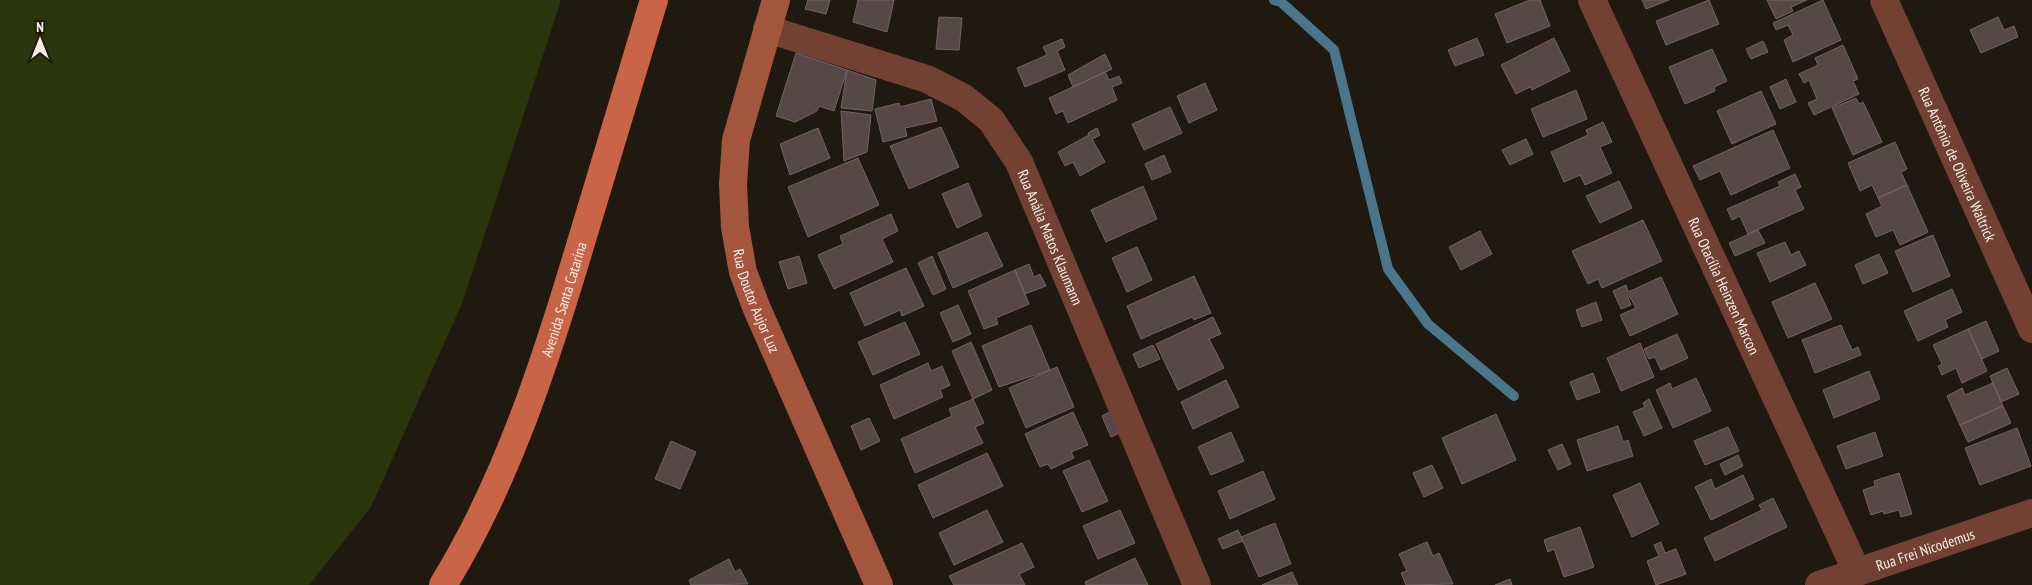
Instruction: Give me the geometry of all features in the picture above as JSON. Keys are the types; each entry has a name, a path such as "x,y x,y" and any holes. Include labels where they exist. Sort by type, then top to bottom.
{"main road":[{"name":"Avenida Santa Catarina","path":"443,585 463,552 518,436 564,299 654,0"}],"street":[{"name":"Rua Doutor Aujor Luz","path":"776,0 736,140 733,184 735,227 744,272 757,309 879,585"},
{"name":"Rua Otacília Heinzen Marcon","path":"1592,0 1857,572"},
{"name":"Rua Antônio de Oliveira Waltrick","path":"1884,0 2032,329"},
{"name":"Rua Anália Matos Klaumann","path":"767,29 927,79 964,98 991,120 1019,162 1197,585"},
{"name":"Rua Frei Nicodemus","path":"1819,585 2032,513"}],"green space":[{"path":"0,0 561,0 463,301 371,507 309,585 0,585"}],"building":[{"path":"808,0 830,0 826,14 805,9"},
{"path":"858,0 894,0 887,32 853,22"},
{"path":"1530,0 1540,0 1550,26 1507,43 1495,14"},
{"path":"1642,0 1669,0 1646,9"},
{"path":"1709,0 1719,24 1666,45 1656,21"},
{"path":"1767,0 1807,0 1791,7 1793,11 1776,19"},
{"path":"1823,0 1841,40 1793,62 1784,40 1793,35 1788,25 1776,30 1773,23"},
{"path":"939,17 962,18 959,50 936,49"},
{"path":"1998,17 2004,30 2014,26 2018,37 1981,53 1970,30"},
{"path":"1477,38 1484,55 1455,66 1448,50"},
{"path":"1554,38 1570,71 1532,90 1530,87 1516,94 1501,65"},
{"path":"1062,39 1065,47 1057,51 1065,70 1025,87 1017,68 1047,55 1043,47"},
{"path":"1763,41 1768,52 1751,59 1746,49"},
{"path":"1843,45 1858,79 1853,81 1859,94 1814,115 1808,103 1817,99 1809,80 1804,83 1799,74 1818,65 1815,58"},
{"path":"1712,49 1727,81 1714,87 1715,91 1685,104 1669,67"},
{"path":"796,53 847,70 834,111 819,106 817,111 795,122 776,116"},
{"path":"1105,54 1112,69 1073,87 1068,75"},
{"path":"847,70 876,80 872,111 841,108"},
{"path":"1105,72 1109,80 1119,76 1122,83 1112,87 1117,100 1068,123 1063,111 1056,114 1049,98"},
{"path":"1786,79 1796,102 1780,109 1770,87"},
{"path":"1205,83 1217,110 1189,123 1177,96"},
{"path":"1576,90 1587,119 1543,137 1531,109"},
{"path":"1761,91 1776,124 1732,144 1717,111"},
{"path":"1856,98 1859,104 1863,102 1882,142 1853,155 1832,108"},
{"path":"931,99 937,121 905,128 907,136 883,142 875,109 899,103 900,107"},
{"path":"1170,107 1182,133 1144,150 1132,124"},
{"path":"841,111 871,115 867,152 844,161"},
{"path":"1603,122 1612,142 1600,147 1612,173 1585,185 1580,175 1564,182 1551,152 1588,135 1586,130"},
{"path":"941,127 959,167 909,189 890,146"},
{"path":"818,128 830,158 790,175 780,144"},
{"path":"1097,128 1100,135 1092,139 1105,162 1080,176 1073,162 1065,166 1058,152 1089,135 1088,133"},
{"path":"1773,130 1790,168 1731,195 1720,171 1700,180 1693,166"},
{"path":"1526,139 1533,154 1510,165 1502,150"},
{"path":"1895,142 1907,169 1901,172 1907,185 1878,198 1872,185 1860,191 1848,163"},
{"path":"1164,155 1171,172 1152,180 1145,164"},
{"path":"858,158 879,205 808,237 788,187"},
{"path":"1795,174 1801,187 1795,190 1804,209 1748,234 1740,216 1732,220 1727,209 1780,186 1778,182"},
{"path":"1619,181 1632,208 1600,223 1586,196"},
{"path":"968,183 982,216 957,228 942,194"},
{"path":"1907,185 1928,232 1900,245 1893,230 1876,237 1866,214 1882,206 1878,198"},
{"path":"1143,186 1157,219 1106,242 1091,210"},
{"path":"891,214 898,231 882,239 893,262 834,289 818,255 843,244 840,236"},
{"path":"1643,220 1662,261 1602,288 1598,279 1588,284 1572,251"},
{"path":"1758,230 1765,243 1735,256 1729,243"},
{"path":"1480,231 1492,254 1461,270 1449,247"},
{"path":"987,232 1003,266 953,288 938,253"},
{"path":"1933,235 1950,276 1913,292 1895,251"},
{"path":"1785,242 1791,255 1799,251 1806,265 1770,282 1757,253"},
{"path":"1137,247 1152,280 1127,292 1112,258"},
{"path":"1879,254 1888,273 1863,284 1855,265"},
{"path":"799,256 807,283 788,289 779,262"},
{"path":"932,256 946,289 933,295 918,263"},
{"path":"1029,264 1034,277 1040,274 1046,286 1025,294 1015,270"},
{"path":"906,268 924,306 902,316 900,310 865,326 850,293"},
{"path":"1015,270 1029,304 996,318 998,324 984,329 968,291"},
{"path":"1194,276 1211,313 1194,320 1192,317 1141,339 1127,306"},
{"path":"1661,277 1678,314 1630,336 1620,315 1636,308 1630,297 1628,298 1631,305 1621,309 1613,291 1626,285 1628,292"},
{"path":"1815,283 1832,319 1788,338 1772,302"},
{"path":"1952,289 1962,312 1945,320 1948,327 1918,341 1904,311"},
{"path":"1596,302 1602,320 1582,327 1576,310"},
{"path":"958,305 971,334 953,342 940,313"},
{"path":"1213,317 1221,334 1209,339 1224,368 1178,390 1156,344"},
{"path":"1986,321 1999,351 1982,359 1968,329"},
{"path":"905,322 920,354 873,375 858,342"},
{"path":"1031,325 1050,370 999,387 982,346"},
{"path":"1841,325 1852,350 1858,347 1861,355 1815,373 1802,340"},
{"path":"1968,329 1987,371 1962,383 1956,368 1942,375 1938,366 1942,364 1933,345"},
{"path":"1677,334 1688,358 1661,370 1655,357 1649,359 1644,349"},
{"path":"971,342 992,390 973,399 952,351"},
{"path":"1640,343 1654,377 1621,391 1607,358"},
{"path":"1153,345 1160,359 1139,368 1133,354"},
{"path":"928,363 931,371 942,366 950,385 940,390 943,397 894,419 880,385"},
{"path":"1057,367 1074,407 1026,428 1009,388"},
{"path":"2007,368 2019,394 2001,402 1990,376"},
{"path":"1869,371 1880,399 1834,418 1823,390"},
{"path":"1593,373 1600,392 1577,400 1570,382"},
{"path":"1696,378 1711,411 1673,428 1656,390 1670,383 1672,389"},
{"path":"1226,380 1239,407 1193,429 1181,402"},
{"path":"1993,383 2003,406 1960,425 1947,396 1962,388 1965,395"},
{"path":"973,399 984,423 975,427 983,443 915,473 901,439 952,416 949,409"},
{"path":"1649,399 1662,428 1644,436 1633,412 1645,407 1643,403"},
{"path":"2003,406 2011,423 1968,442 1960,425"},
{"path":"1118,408 1128,429 1111,437 1102,416"},
{"path":"1073,412 1088,445 1071,452 1074,458 1051,469 1048,464 1040,467 1025,434"},
{"path":"1496,414 1516,460 1462,484 1442,438"},
{"path":"869,418 880,441 861,450 851,426"},
{"path":"1618,426 1623,442 1628,440 1633,456 1587,471 1577,440"},
{"path":"1728,427 1739,451 1705,465 1694,441"},
{"path":"2017,428 2031,466 1980,485 1965,448"},
{"path":"1231,432 1244,461 1211,475 1198,447"},
{"path":"1875,432 1883,456 1846,469 1837,446"},
{"path":"671,441 696,452 680,489 655,479"},
{"path":"1562,444 1571,464 1558,470 1548,450"},
{"path":"987,453 1003,486 933,518 918,485"},
{"path":"1738,455 1743,466 1725,475 1720,464"},
{"path":"1089,460 1108,501 1082,512 1063,471"},
{"path":"1432,465 1443,488 1424,497 1413,473"},
{"path":"1263,471 1275,499 1230,519 1218,491"},
{"path":"1899,473 1912,514 1901,517 1899,510 1884,514 1883,511 1871,515 1863,490 1875,486 1874,481"},
{"path":"1743,475 1754,499 1711,520 1695,487 1711,479 1715,489"},
{"path":"1640,483 1659,524 1632,537 1613,495"},
{"path":"1773,498 1787,527 1715,561 1704,538 1762,510 1759,505"},
{"path":"987,510 1003,542 954,565 939,533"},
{"path":"1120,510 1135,543 1098,559 1083,526"},
{"path":"1275,523 1291,564 1259,577 1241,537"},
{"path":"1580,527 1594,567 1564,577 1554,549 1548,552 1544,540"},
{"path":"1238,530 1243,541 1223,549 1218,539"},
{"path":"1427,542 1433,556 1439,553 1453,584 1406,585 1401,573 1407,571 1399,554"},
{"path":"1661,542 1665,553 1676,549 1686,574 1656,585 1647,561 1659,556 1654,545"},
{"path":"1022,543 1034,567 1019,574 1025,585 954,585 949,576"},
{"path":"1135,558 1148,585 1086,585 1085,582"},
{"path":"729,559 735,572 740,569 748,584 691,585 689,580"},
{"path":"1292,572 1298,585 1262,585"},
{"path":"1510,579 1512,585 1495,585"}],"waterway":[{"path":"1274,0 1281,2 1334,50 1388,269 1428,324 1514,396"}]}
